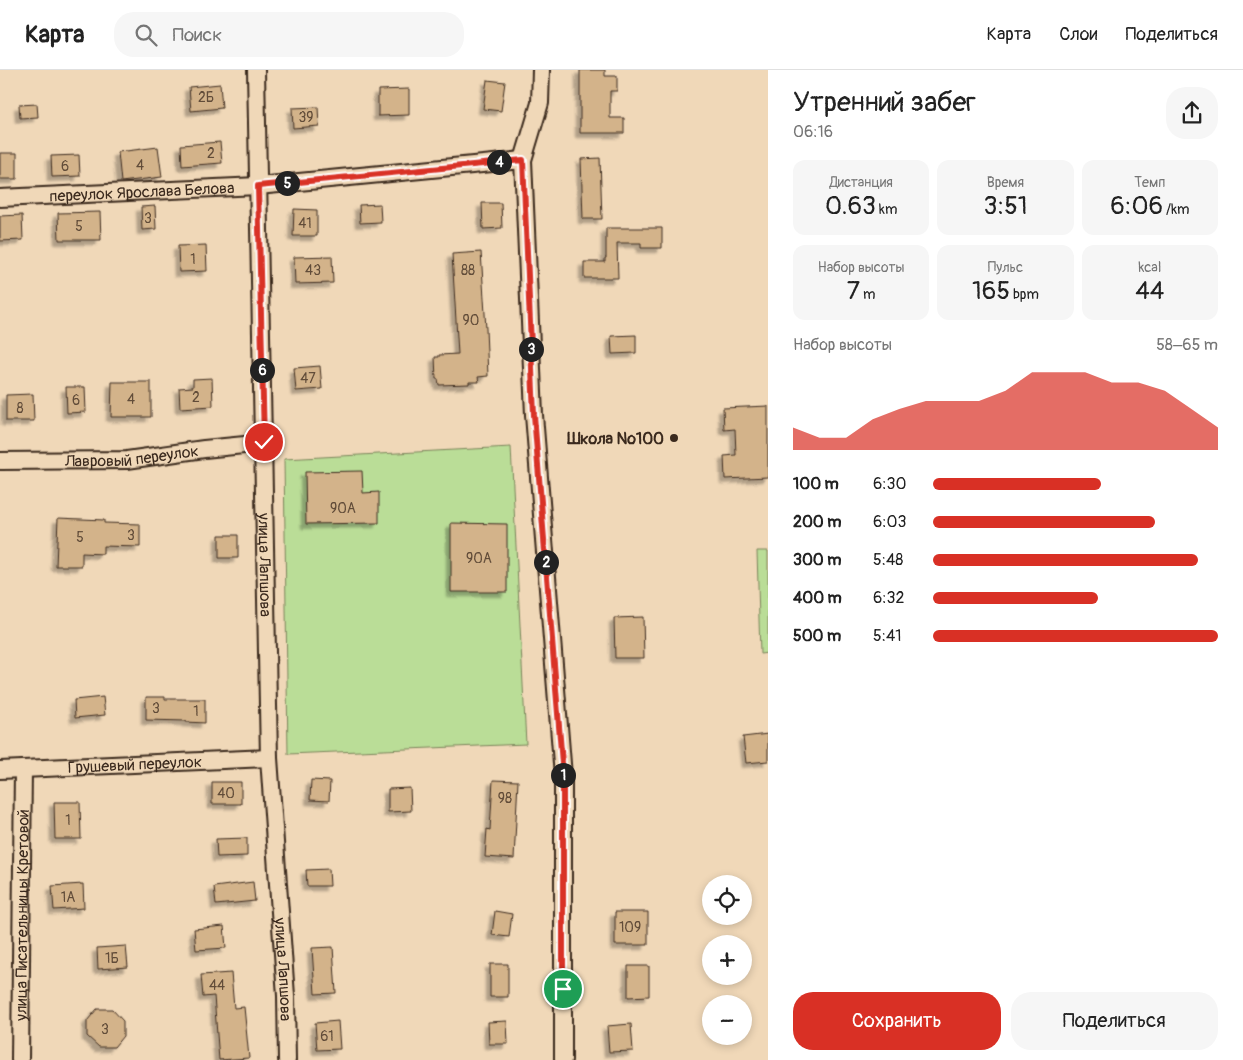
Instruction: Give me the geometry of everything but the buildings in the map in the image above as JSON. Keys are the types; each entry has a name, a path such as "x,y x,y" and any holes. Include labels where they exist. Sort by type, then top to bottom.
{"street":[{"name":"улица Лапшова","path":"256,70 269,758 286,996 287,1060"},
{"path":"541,70 540,103 523,160 534,415 563,776 563,1060"},
{"name":"переулок Ярослава Белова","path":"0,198 258,186 523,160"},
{"name":"Лавровый переулок","path":"0,461 127,460 264,442"},
{"name":"Грушевый переулок","path":"0,770 269,758"},
{"name":"улица Писательницы Кретовой","path":"20,1060 23,769"}],"green space":[{"path":"511,447 526,744 288,754 284,459"},
{"path":"757,551 768,551 768,653 760,654"}],"place":[{"name":"Школа №100","path":"674,438"}],"route":[{"path":"264,442 258,186 523,160 534,415 563,776 563,989"}]}
